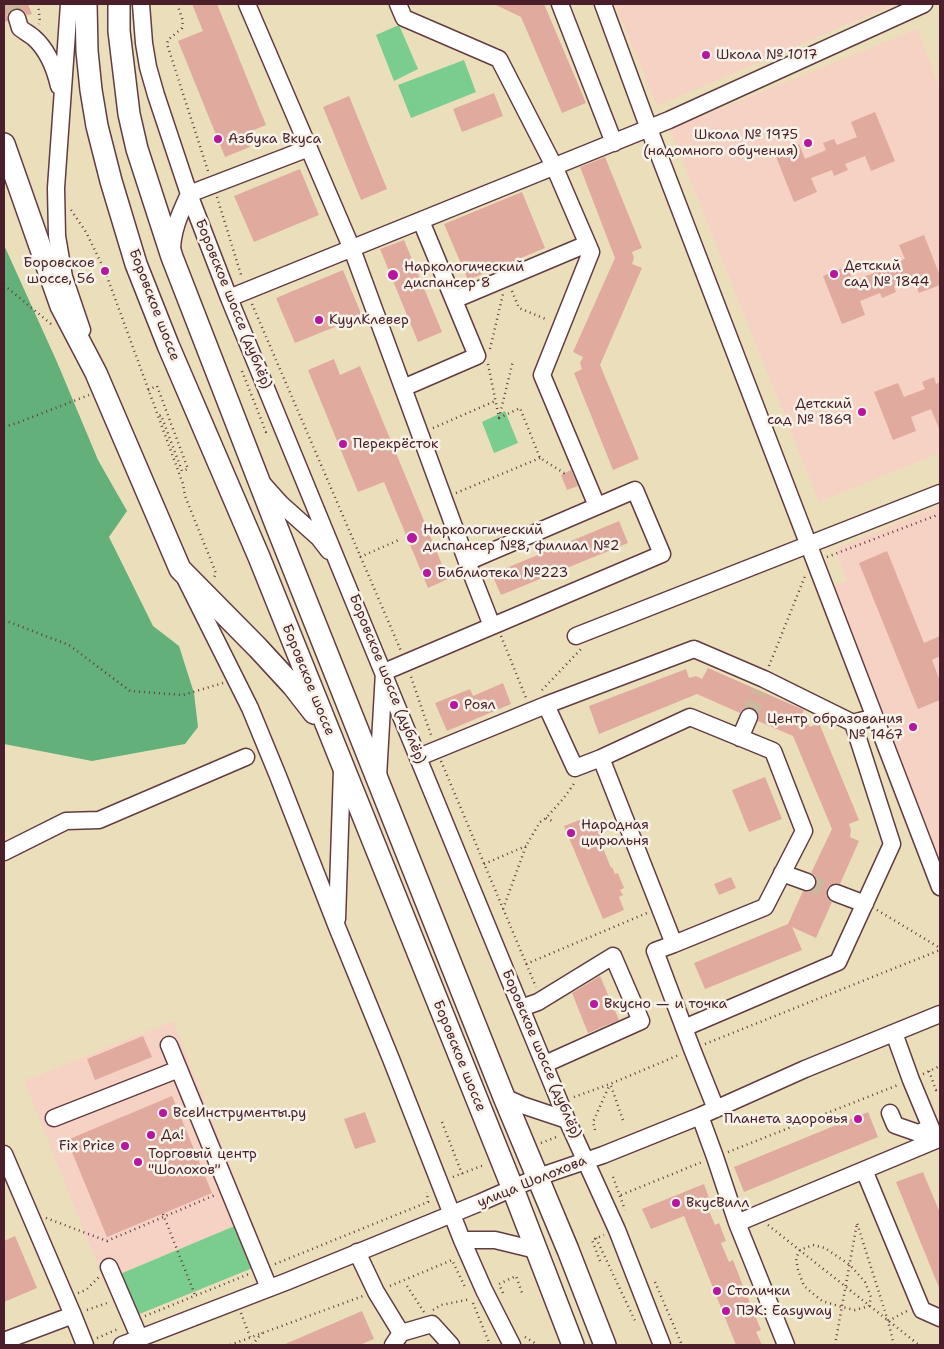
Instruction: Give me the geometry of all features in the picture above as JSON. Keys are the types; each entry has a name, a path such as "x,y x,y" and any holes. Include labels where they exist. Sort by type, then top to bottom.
{"main road":[{"name":"Боровское шоссе","path":"86,4 87,51 97,126 136,264 168,345 262,566 573,1345"},
{"name":"Боровское шоссе","path":"119,4 119,32 129,114 137,149 172,257 377,779 605,1345"},
{"path":"4,144 61,306 94,383 180,569 207,595 292,686 329,733"}],"street":[{"path":"69,4 56,188 57,236 64,276 94,383"},
{"name":"Боровское шоссе (дублёр)","path":"141,4 148,67 159,104 189,194 229,298 545,1064 565,1127 586,1160 617,1230 662,1345"},
{"path":"248,4 352,249 467,562 494,625"},
{"path":"398,4 404,18 499,59 554,166 591,252 542,375 597,506"},
{"path":"560,4 614,143"},
{"path":"603,4 649,129 940,887"},
{"path":"229,298 649,129 924,4"},
{"path":"17,18 20,28 34,38 46,53 56,74 61,101"},
{"path":"172,257 172,240 176,225 189,194 308,148"},
{"path":"403,388 477,356 421,221"},
{"path":"454,300 587,244"},
{"path":"257,476 281,504 319,538 340,565"},
{"path":"377,779 384,672 662,554 635,490 467,562"},
{"path":"576,636 940,493"},
{"path":"180,569 250,708 336,928 391,1059 462,1240 484,1290 512,1345"},
{"path":"419,757 540,702 694,648 762,685 853,723 874,716"},
{"path":"540,702 575,768 690,717 773,751 804,831 765,907 656,951 716,1109"},
{"path":"740,738 749,717"},
{"path":"684,1028 838,962 870,907 892,844 853,723"},
{"path":"4,852 66,820 99,820 246,757"},
{"path":"601,758 674,944"},
{"path":"336,928 342,764"},
{"path":"782,873 807,882"},
{"path":"836,893 870,907"},
{"path":"521,1008 538,1002 613,956 641,1021 545,1064"},
{"name":"улица Шолохова","path":"122,1345 452,1214 538,1177 603,1155 700,1116 805,1069 940,1014"},
{"path":"894,1033 910,1080 937,1139"},
{"path":"169,1045 268,1288"},
{"path":"54,1118 179,1069"},
{"path":"504,1097 565,1127"},
{"path":"890,1113 895,1126 937,1139"},
{"path":"700,1116 708,1148 786,1345"},
{"path":"737,1222 937,1139"},
{"path":"4,1154 86,1345"},
{"path":"864,1170 922,1310 940,1318"},
{"path":"462,1240 495,1240 536,1250"},
{"path":"357,1252 397,1339 429,1320 451,1345"},
{"path":"109,1267 140,1338"},
{"path":"4,1341 73,1315"}],"path":[{"path":"34,38 40,22 38,4"},
{"path":"178,4 183,21 182,28 168,40 167,44 245,290 406,663 436,750 537,991 538,1002"},
{"path":"71,210 86,232 105,270 183,484 185,496 216,573 207,595"},
{"path":"507,278 519,308 561,326"},
{"path":"489,353 507,278"},
{"path":"4,285 58,330"},
{"path":"499,418 513,360"},
{"path":"487,362 499,418"},
{"path":"4,427 17,423 94,383"},
{"path":"148,390 157,386 188,468 182,471 161,415 158,416"},
{"path":"420,434 496,401"},
{"path":"499,418 520,408 540,458 564,473 580,466"},
{"path":"444,499 540,458"},
{"path":"360,557 401,539"},
{"path":"4,620 69,644 130,692 183,695 224,682"},
{"path":"494,625 540,702 581,650 576,636"},
{"path":"502,910 526,846 540,822 563,800 581,775 582,765"},
{"path":"546,818 554,822"},
{"path":"484,864 526,846"},
{"path":"870,907 940,949"},
{"path":"526,964 659,908"},
{"path":"571,1091 574,1098 940,949"},
{"path":"929,1071 936,1090 940,1088"},
{"path":"620,1195 708,1148 910,1080"},
{"path":"595,1130 594,1122 610,1084"},
{"path":"610,1084 624,1123"},
{"path":"442,1122 462,1174"},
{"path":"586,1125 594,1122"},
{"path":"536,1145 565,1127"},
{"path":"446,1179 484,1165"},
{"path":"28,1211 107,1241 164,1215 228,1190"},
{"path":"164,1215 195,1294"},
{"path":"755,1215 919,1345"},
{"path":"835,1345 858,1223 894,1345"},
{"path":"600,1261 592,1240 608,1233"},
{"path":"596,1238 638,1326"},
{"path":"812,1246 825,1248 850,1265 865,1282 871,1297 870,1306 855,1310 822,1301 804,1286 796,1258 800,1250 812,1246"},
{"path":"230,1345 376,1292 452,1260 490,1345"},
{"path":"66,1298 86,1290 109,1267"},
{"path":"500,1284 516,1276 522,1293"},
{"path":"407,1286 429,1320 441,1304 471,1299"},
{"path":"73,1315 122,1297"},
{"path":"888,1321 919,1304"},
{"path":"240,1312 250,1337"},
{"path":"252,1345 263,1332"}],"shaded area":[{"name":"Школа № 1017","path":"615,4 895,4 657,106"},
{"path":"917,29 940,88 940,453 819,502 670,129"},
{"name":"Центр образования № 1467","path":"940,506 940,865 829,588 847,581 835,549"},
{"path":"173,1021 269,1264 255,1267 120,1274 104,1281 24,1081"}],"green space":[{"path":"399,25 418,69 394,81 376,35"},
{"path":"464,60 476,92 411,118 398,85"},
{"path":"4,245 57,362 98,460 127,511 109,537 153,626 179,646 194,693 198,727 185,744 92,761 4,744"},
{"path":"505,411 518,443 494,453 482,422"},
{"path":"237,1225 255,1267 137,1315 120,1274"}],"building":[{"path":"4,4 28,4 32,14 27,15 20,8 14,9 7,15 8,21 4,22"},
{"path":"192,4 217,4 266,125 244,134 250,147 225,157 178,41 203,31"},
{"path":"494,4 544,4 586,103 562,113 521,17"},
{"path":"494,93 503,116 462,132 453,109"},
{"path":"349,96 387,189 361,200 323,107"},
{"path":"875,112 895,161 871,171 865,156 845,164 848,170 834,176 832,170 811,178 817,192 794,202 775,154 799,144 805,159 826,150 823,143 834,139 837,145 857,137 851,122"},
{"path":"605,157 642,248 632,252 634,258 632,264 642,268 600,365 639,459 613,470 574,373 582,369 580,363 583,357 573,352 615,258 580,167"},
{"path":"300,169 319,215 254,242 234,196"},
{"path":"522,192 545,248 468,280 444,224"},
{"path":"924,235 940,276 940,285 919,293 913,279 894,286 896,292 882,298 880,293 860,301 865,315 842,324 823,276 847,266 853,281 874,273 871,266 883,261 885,267 905,259 899,245"},
{"path":"404,240 442,332 418,342 380,249"},
{"path":"343,270 362,316 295,343 276,298"},
{"path":"334,359 340,375 360,366 448,579 428,588 384,482 358,492 308,370"},
{"path":"934,377 936,384 940,382 940,431 931,409 911,417 916,431 893,440 874,392 898,383 904,397 925,389 922,382"},
{"path":"571,470 578,486 567,490 561,475"},
{"path":"619,521 628,543 501,595 492,574"},
{"path":"887,551 924,643 940,636 940,656 932,660 940,681 940,700 918,709 859,563"},
{"path":"708,668 804,710 800,718 806,721 810,727 819,723 859,820 849,824 851,830 850,837 859,841 840,884 834,883 827,889 826,895 832,902 816,938 792,927 802,950 705,989 694,963 788,924 803,891 809,892 816,886 817,880 811,873 832,829 793,736 758,721 757,711 752,708 747,707 740,713 697,694 599,734 589,706 686,669 689,678 696,676 702,679"},
{"path":"503,683 511,704 447,731 435,703 470,689 473,696"},
{"path":"765,777 782,819 749,832 732,790"},
{"path":"587,817 595,830 598,829 603,842 601,843 611,868 615,874 618,873 624,888 620,890 623,895 619,897 624,910 603,919 564,826"},
{"path":"731,877 736,888 719,895 714,884"},
{"name":"Вкусно — и точка","path":"600,976 619,1020 588,1033 572,993"},
{"path":"143,1036 152,1057 95,1080 87,1059"},
{"name":"Торговый центр \"Шолохов\"","path":"172,1096 212,1193 107,1237 67,1140"},
{"path":"365,1112 376,1142 355,1149 344,1119"},
{"path":"868,1112 878,1137 744,1192 734,1167"},
{"path":"923,1172 940,1213 940,1290 896,1182"},
{"path":"704,1184 709,1198 704,1199 715,1225 719,1223 726,1241 721,1243 729,1262 733,1260 761,1330 756,1332 762,1345 736,1345 684,1216 651,1229 642,1209"},
{"path":"15,1236 37,1288 4,1302 4,1241"},
{"path":"362,1311 374,1339 360,1345 283,1345"}],"tunnel":[{"path":"13,4 17,18"},
{"path":"749,717 759,691"},
{"path":"807,882 836,893"}],"place":[{"name":"Школа № 1017","path":"706,55"},
{"name":"Азбука Вкуса","path":"218,139"},
{"name":"Школа № 1975 (надомного обучения)","path":"808,143"},
{"name":"Боровское шоссе, 56","path":"105,271"},
{"name":"Детский сад № 1844","path":"834,274"},
{"name":"Наркологический диспансер 8","path":"393,275"},
{"name":"КуулКлевер","path":"319,320"},
{"name":"Детский сад № 1869","path":"862,412"},
{"name":"Перекрёсток","path":"343,444"},
{"name":"Наркологический диспансер №8, филиал №2","path":"412,538"},
{"name":"Библиотека №223","path":"427,573"},
{"name":"Роял","path":"454,705"},
{"name":"Центр образования № 1467","path":"913,727"},
{"name":"Народная цирюльня","path":"571,833"},
{"name":"Вкусно — и точка","path":"594,1004"},
{"name":"ВсеИнструменты.ру","path":"163,1113"},
{"name":"Планета здоровья","path":"858,1119"},
{"name":"Да!","path":"151,1135"},
{"name":"Fix Price","path":"125,1146"},
{"name":"Торговый центр \"Шолохов\"","path":"138,1162"},
{"name":"ВкусВилл","path":"676,1203"},
{"name":"Столички","path":"717,1291"},
{"name":"ПЭК: Easyway","path":"726,1311"}]}
